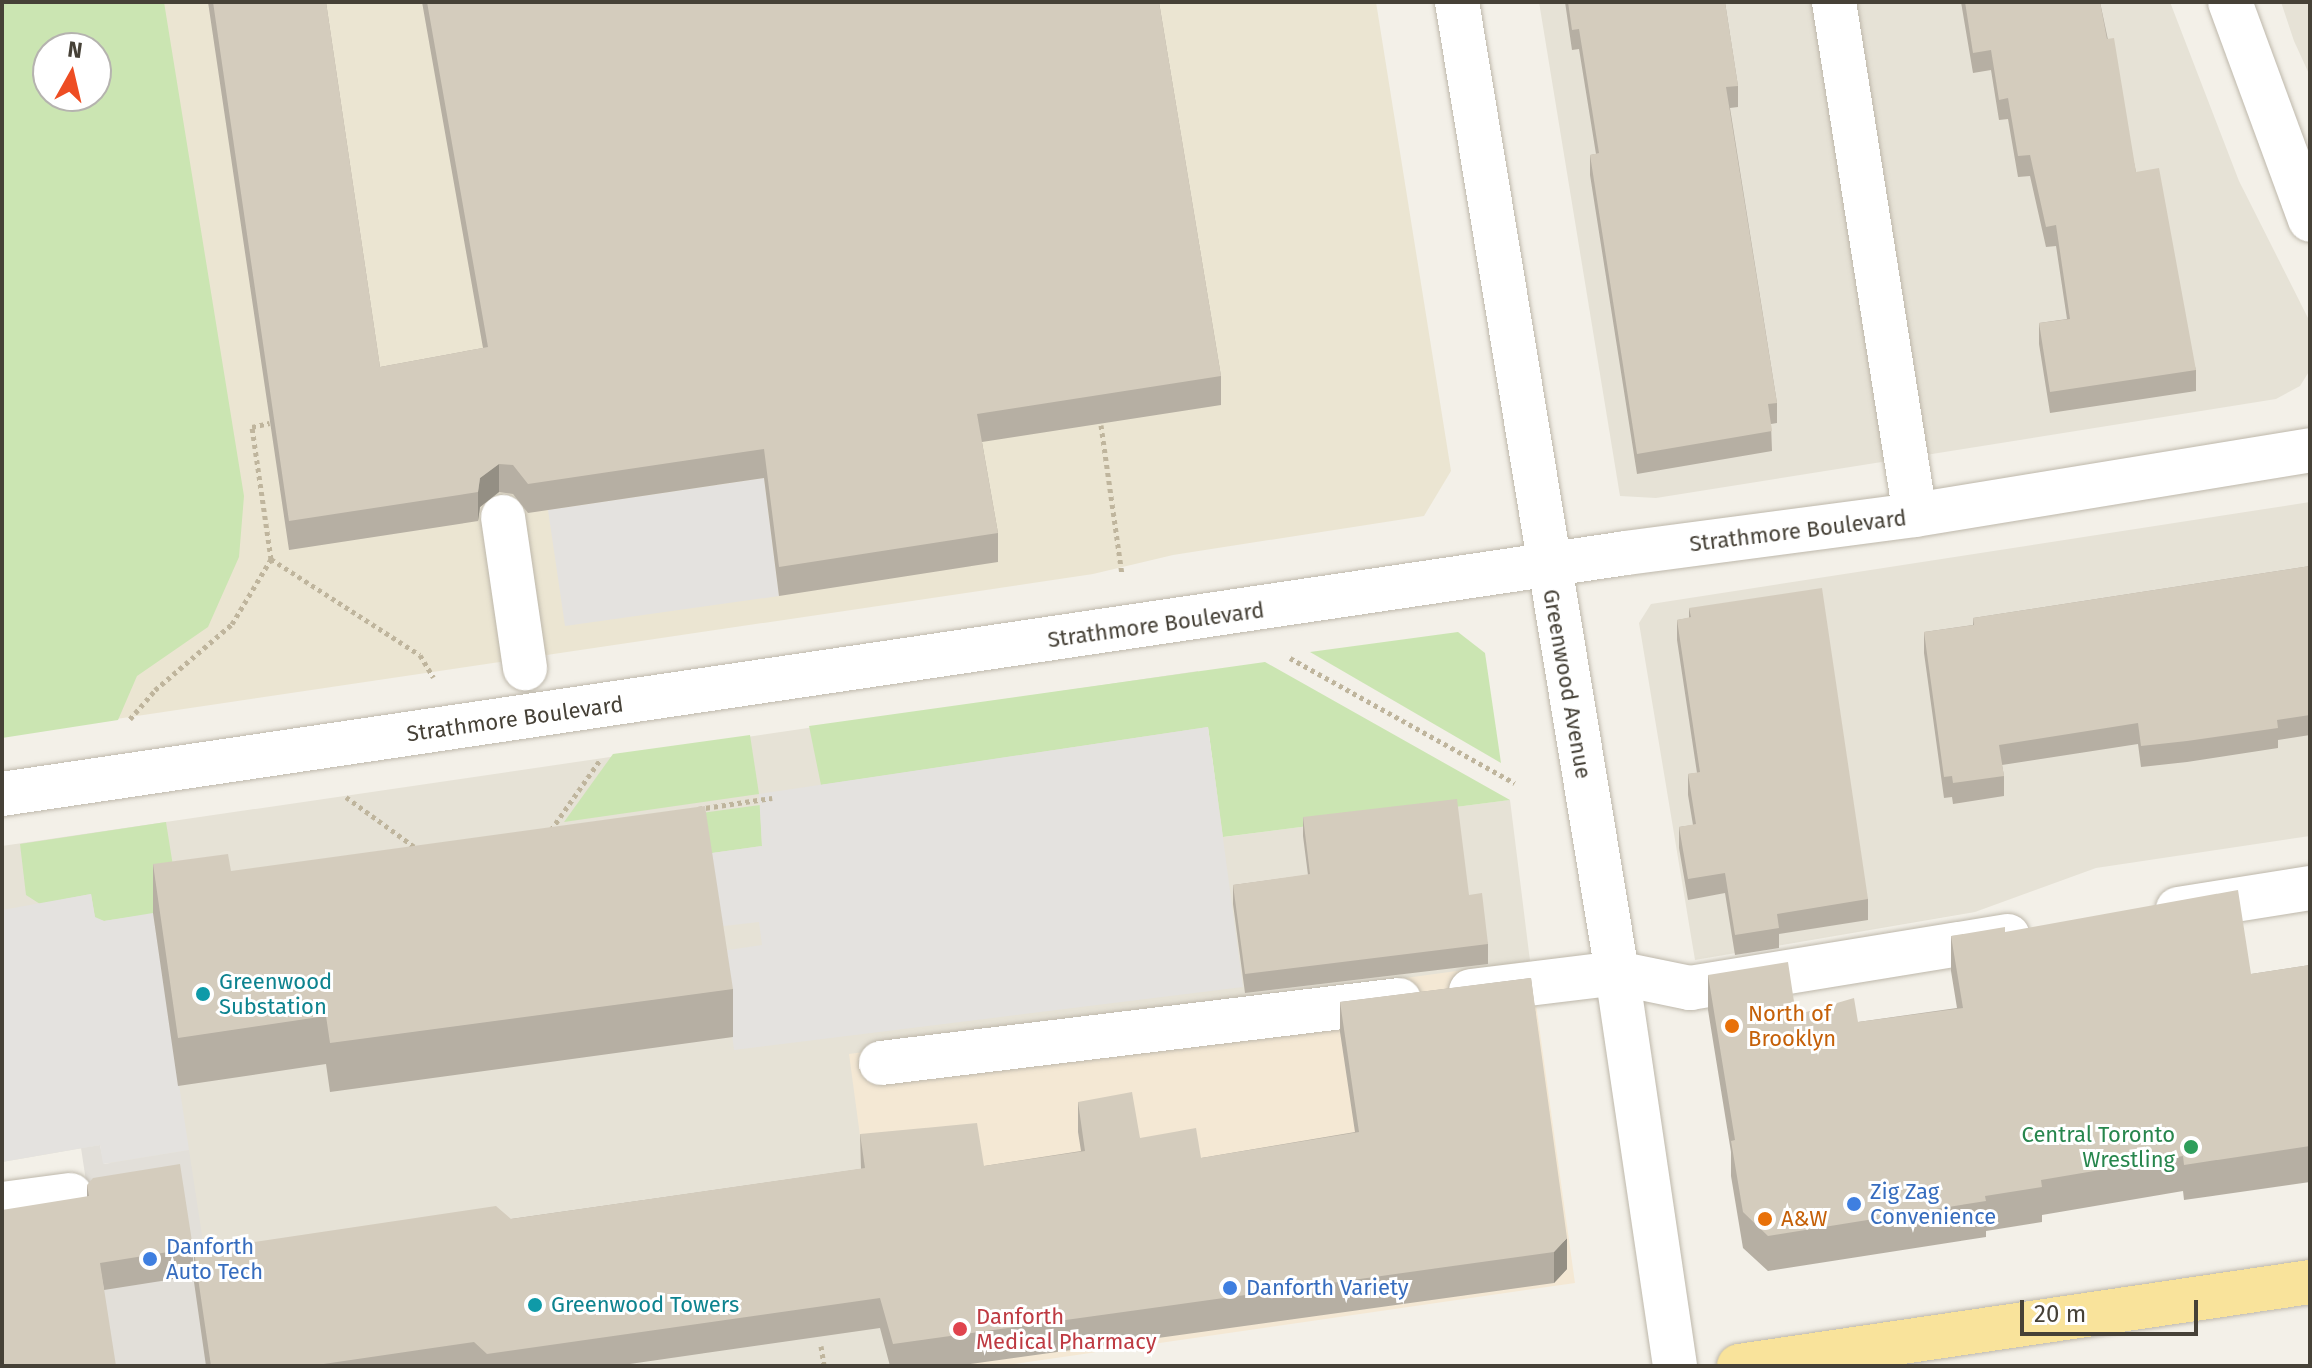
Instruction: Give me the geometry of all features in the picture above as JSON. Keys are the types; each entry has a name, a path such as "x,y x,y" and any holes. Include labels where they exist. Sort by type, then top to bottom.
{"main road":[{"path":"1739,1366 2310,1282"}],"street":[{"name":"Greenwood Avenue","path":"1457,2 1547,568 1617,973 1675,1366"},
{"path":"1834,2 1915,515"},
{"path":"2230,2 2310,220"},
{"name":"Strathmore Boulevard","path":"2,794 1915,515 2310,450"},
{"path":"503,517 525,668"},
{"path":"2139,915 2310,888"},
{"path":"881,1063 1617,973 1690,988 2046,930"},
{"path":"2,1204 70,1195"}],"path":[{"path":"125,726 155,690 232,624 271,559 252,427 270,423"},
{"path":"1101,425 1123,579"},
{"path":"271,559 420,655 434,679"},
{"path":"1275,650 1515,783"},
{"path":"542,842 608,749"},
{"path":"336,789 422,852"},
{"path":"693,809 772,798"},
{"path":"551,830 567,827"},
{"path":"821,1346 824,1366"}],"shaded area":[{"path":"2,2 1376,2 1451,471 1424,516 1173,555 1093,574 2,736"},
{"path":"1539,2 2170,2 2239,181 2310,322 2310,370 2300,386 2276,399 1656,498 1620,496"},
{"path":"2281,2 2310,2 2310,76 2294,41"},
{"path":"764,478 779,596 565,626 548,510"},
{"path":"2310,502 2310,836 2096,868 1975,912 1695,960 1639,623 1651,604"},
{"name":"Greenwood Towers","path":"1198,671 1224,837 1510,800 1530,961 1244,1004 891,1366 222,1366 100,1145 2,1162 2,846"},
{"path":"1208,727 1243,987 734,1050 721,951 762,945 759,922 715,927 705,854 762,846 759,794"},
{"path":"91,894 95,917 104,921 153,913 189,1150 103,1164 100,1145 2,1162 2,910"},
{"path":"1530,961 1575,1283 1001,1366 891,1366 849,1054"},
{"path":"100,1145 104,1164 189,1150 222,1366 114,1366 81,1148"}],"green space":[{"path":"2,2 164,2 244,496 239,557 208,627 137,676 118,720 2,738"},
{"path":"1458,632 1485,653 1501,763 1310,652"},
{"path":"1265,662 1510,800 1223,837 1208,727 821,785 809,726"},
{"path":"750,735 759,794 564,822 613,754"},
{"path":"760,805 762,846 533,878 562,832"},
{"path":"166,822 180,910 104,921 95,918 91,894 40,904 26,895 20,844"}],"building":[{"path":"213,2 326,2 380,367 488,347 427,2 1159,2 1221,376 977,414 998,533 779,567 764,449 528,484 513,465 499,464 480,478 478,492 289,521"},
{"path":"1568,2 1725,2 1738,86 1726,87 1777,403 1768,404 1772,431 1637,454 1590,155 1599,153 1579,29 1572,30"},
{"path":"1965,2 2100,2 2107,39 2114,38 2136,172 2159,168 2196,370 2050,392 2039,323 2070,319 2056,225 2046,227 2030,155 2018,156 2008,98 1999,100 1991,50 1973,53"},
{"path":"2310,566 2310,715 2277,720 2278,728 2141,746 2138,723 1999,745 2004,776 1953,783 1952,776 1944,777 1924,632 1974,625 1973,618"},
{"path":"1822,588 1868,899 1777,914 1779,928 1735,935 1725,873 1688,879 1679,827 1696,824 1688,774 1700,772 1677,620 1691,617 1689,608"},
{"path":"1457,799 1469,895 1482,893 1488,944 1245,974 1233,885 1310,874 1303,817"},
{"path":"705,806 733,989 330,1043 326,1016 178,1038 153,864 228,854 231,871"},
{"path":"2238,890 2251,974 2310,965 2310,1146 2184,1165 2183,1156 2041,1180 2042,1187 1985,1196 1986,1201 1768,1236 1743,1212 1731,1141 1735,1140 1708,975 1788,962 1796,1015 1854,998 1858,1022 1963,1008 1951,936 2005,927 2005,932"},
{"path":"1531,978 1567,1238 1554,1252 893,1344 880,1298 487,1354 474,1342 310,1366 211,1366 194,1251 496,1206 511,1219 865,1168 860,1134 977,1123 984,1166 1085,1151 1078,1102 1132,1092 1140,1138 1196,1128 1201,1158 1359,1132 1340,1002"},
{"path":"180,1164 193,1248 100,1263 116,1366 2,1366 2,1210 89,1196 87,1185 93,1178"}],"place":[{"name":"Greenwood Substation","path":"203,994"},
{"name":"North of Brooklyn","path":"1732,1026"},
{"name":"Central Toronto Wrestling","path":"2191,1147"},
{"name":"Zig Zag Convenience","path":"1854,1204"},
{"name":"A&W","path":"1765,1219"},
{"name":"Danforth Auto Tech","path":"150,1259"},
{"name":"Danforth Variety","path":"1230,1288"},
{"name":"Greenwood Towers","path":"535,1305"},
{"name":"Danforth Medical Pharmacy","path":"960,1329"}]}
